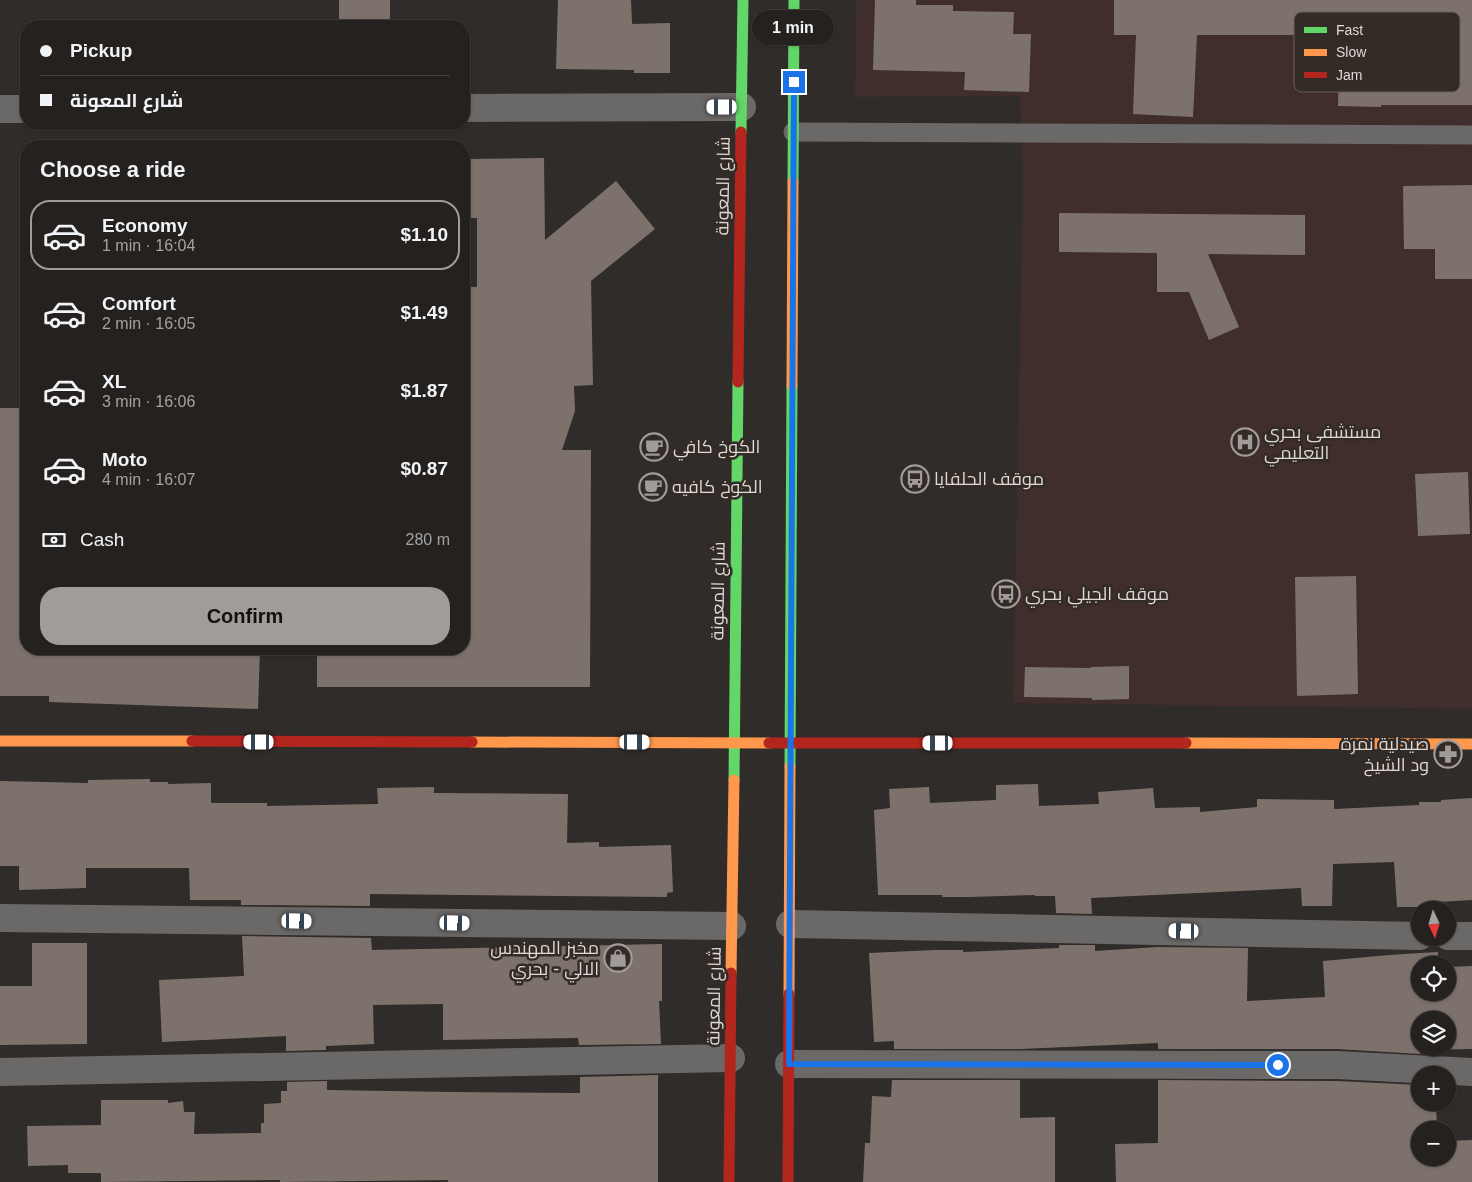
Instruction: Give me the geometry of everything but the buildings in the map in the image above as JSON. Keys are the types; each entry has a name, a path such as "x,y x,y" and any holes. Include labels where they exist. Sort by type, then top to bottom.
{"main road":[{"name":"شارع المعونة","path":"729,1182 743,0"},
{"path":"788,1182 794,0"},
{"path":"0,741 1472,744"}],"street":[{"path":"470,108 742,107"},
{"path":"0,109 20,109"},
{"path":"0,918 732,926"},
{"path":"790,924 1411,936"},
{"path":"1456,936 1472,936"},
{"path":"0,1072 731,1058"},
{"path":"789,1064 1327,1065 1472,1072"}],"lane":[{"path":"793,132 1472,135"}],"shaded area":[{"name":"مستشفى بحري التعليمي","path":"856,0 1472,0 1472,709 1013,703 1023,181 1020,96 855,97"}],"traffic: fast":[{"path":"741,132 743,0"},
{"path":"793,182 794,0"},
{"path":"734,780 738,382"},
{"path":"790,767 792,385"}],"traffic: slow":[{"path":"792,385 793,182"},
{"path":"0,741 192,741"},
{"path":"472,742 769,743"},
{"path":"1186,743 1472,744"},
{"path":"789,994 790,767"},
{"path":"731,973 734,780"}],"traffic: jam":[{"path":"738,382 741,132"},
{"path":"192,741 472,742"},
{"path":"769,743 1186,743"},
{"path":"729,1182 731,973"},
{"path":"788,1182 789,994"}],"place":[{"name":"مستشفى بحري التعليمي","path":"1245,442"},
{"name":"الكوخ كافي","path":"654,447"},
{"name":"موقف الحلفايا","path":"915,479"},
{"name":"الكوخ كافيه","path":"653,487"},
{"name":"موقف الجيلي بحري","path":"1006,594"},
{"name":"صيدلية نمرة ود الشيخ","path":"1448,754"},
{"name":"مخبز المهندس الالي - بحري","path":"618,958"}],"route":[{"path":"794,82 789,1064 1278,1065"}]}
